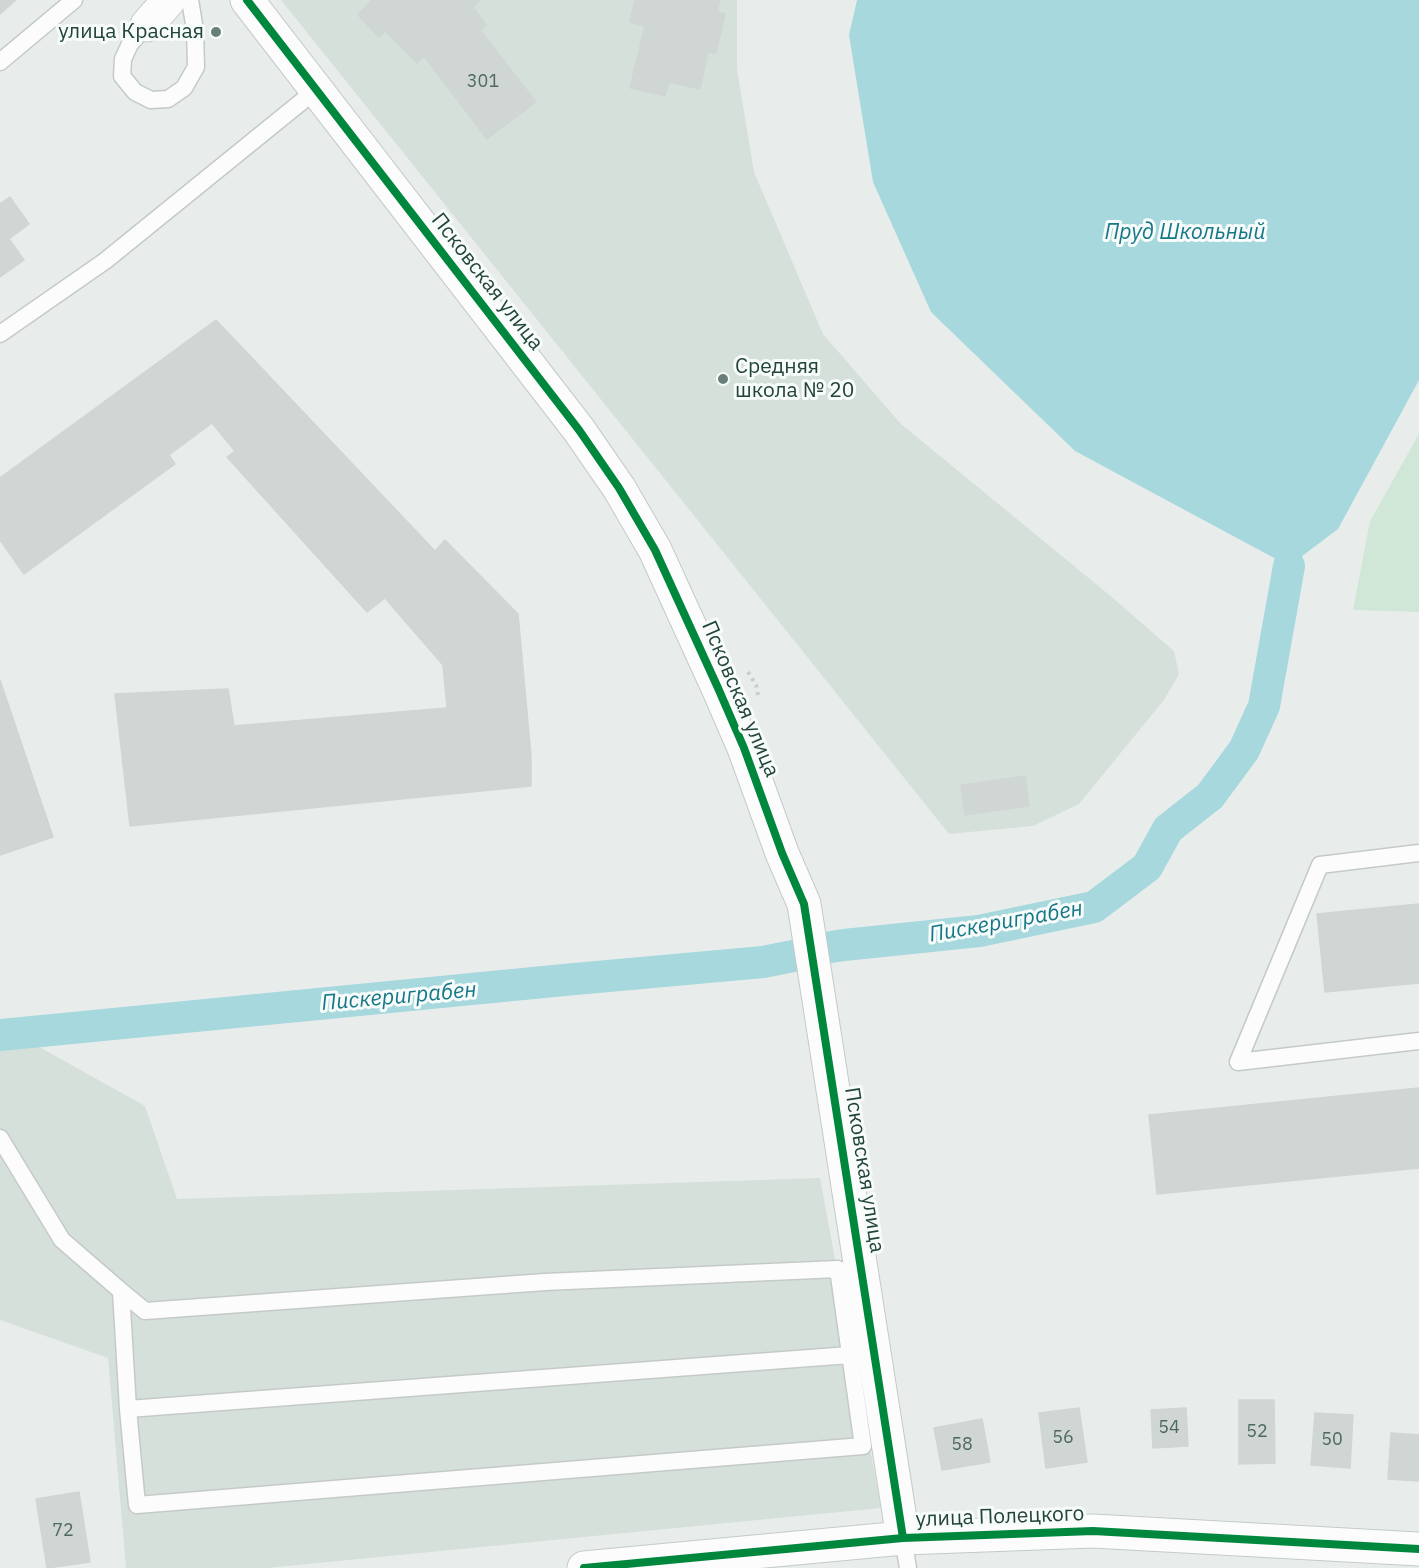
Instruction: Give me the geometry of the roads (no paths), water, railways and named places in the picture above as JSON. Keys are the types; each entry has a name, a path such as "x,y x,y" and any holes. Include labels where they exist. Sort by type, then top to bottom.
{"street":[{"path":"147,25 169,0"},
{"name":"Псковская улица","path":"248,0 579,430 619,489 655,550 702,650 744,748 782,853 804,904 906,1553"},
{"name":"улица Полецкого","path":"584,1568 906,1553 1093,1531 1419,1549"}],"lane":[{"path":"0,62 74,0"},
{"path":"147,25 130,44 123,59 122,76 135,92 151,100 168,99 184,88 196,67 195,30 190,0"},
{"path":"0,334 105,261 316,90"},
{"path":"1419,853 1320,865 1238,1062 1419,1041"},
{"path":"0,1138 62,1240 145,1311 545,1282 838,1269 863,1446 137,1505 128,1409 121,1291"},
{"path":"128,1409 850,1354"}],"water":[{"name":"Пруд Школьный","path":"857,0 1419,0 1419,380 1338,529 1289,566 1075,451 931,312 873,182 849,35"}],"waterway":[{"name":"Пискериграбен","path":"831,947 979,931 1094,907 1147,867 1168,829 1210,796 1244,750 1264,706 1289,566"},
{"name":"Пискериграбен","path":"0,1035 763,962 798,955"}],"place":[{"name":"улица Красная","path":"216,32"},
{"name":"Средняя школа № 20","path":"723,379"}]}
